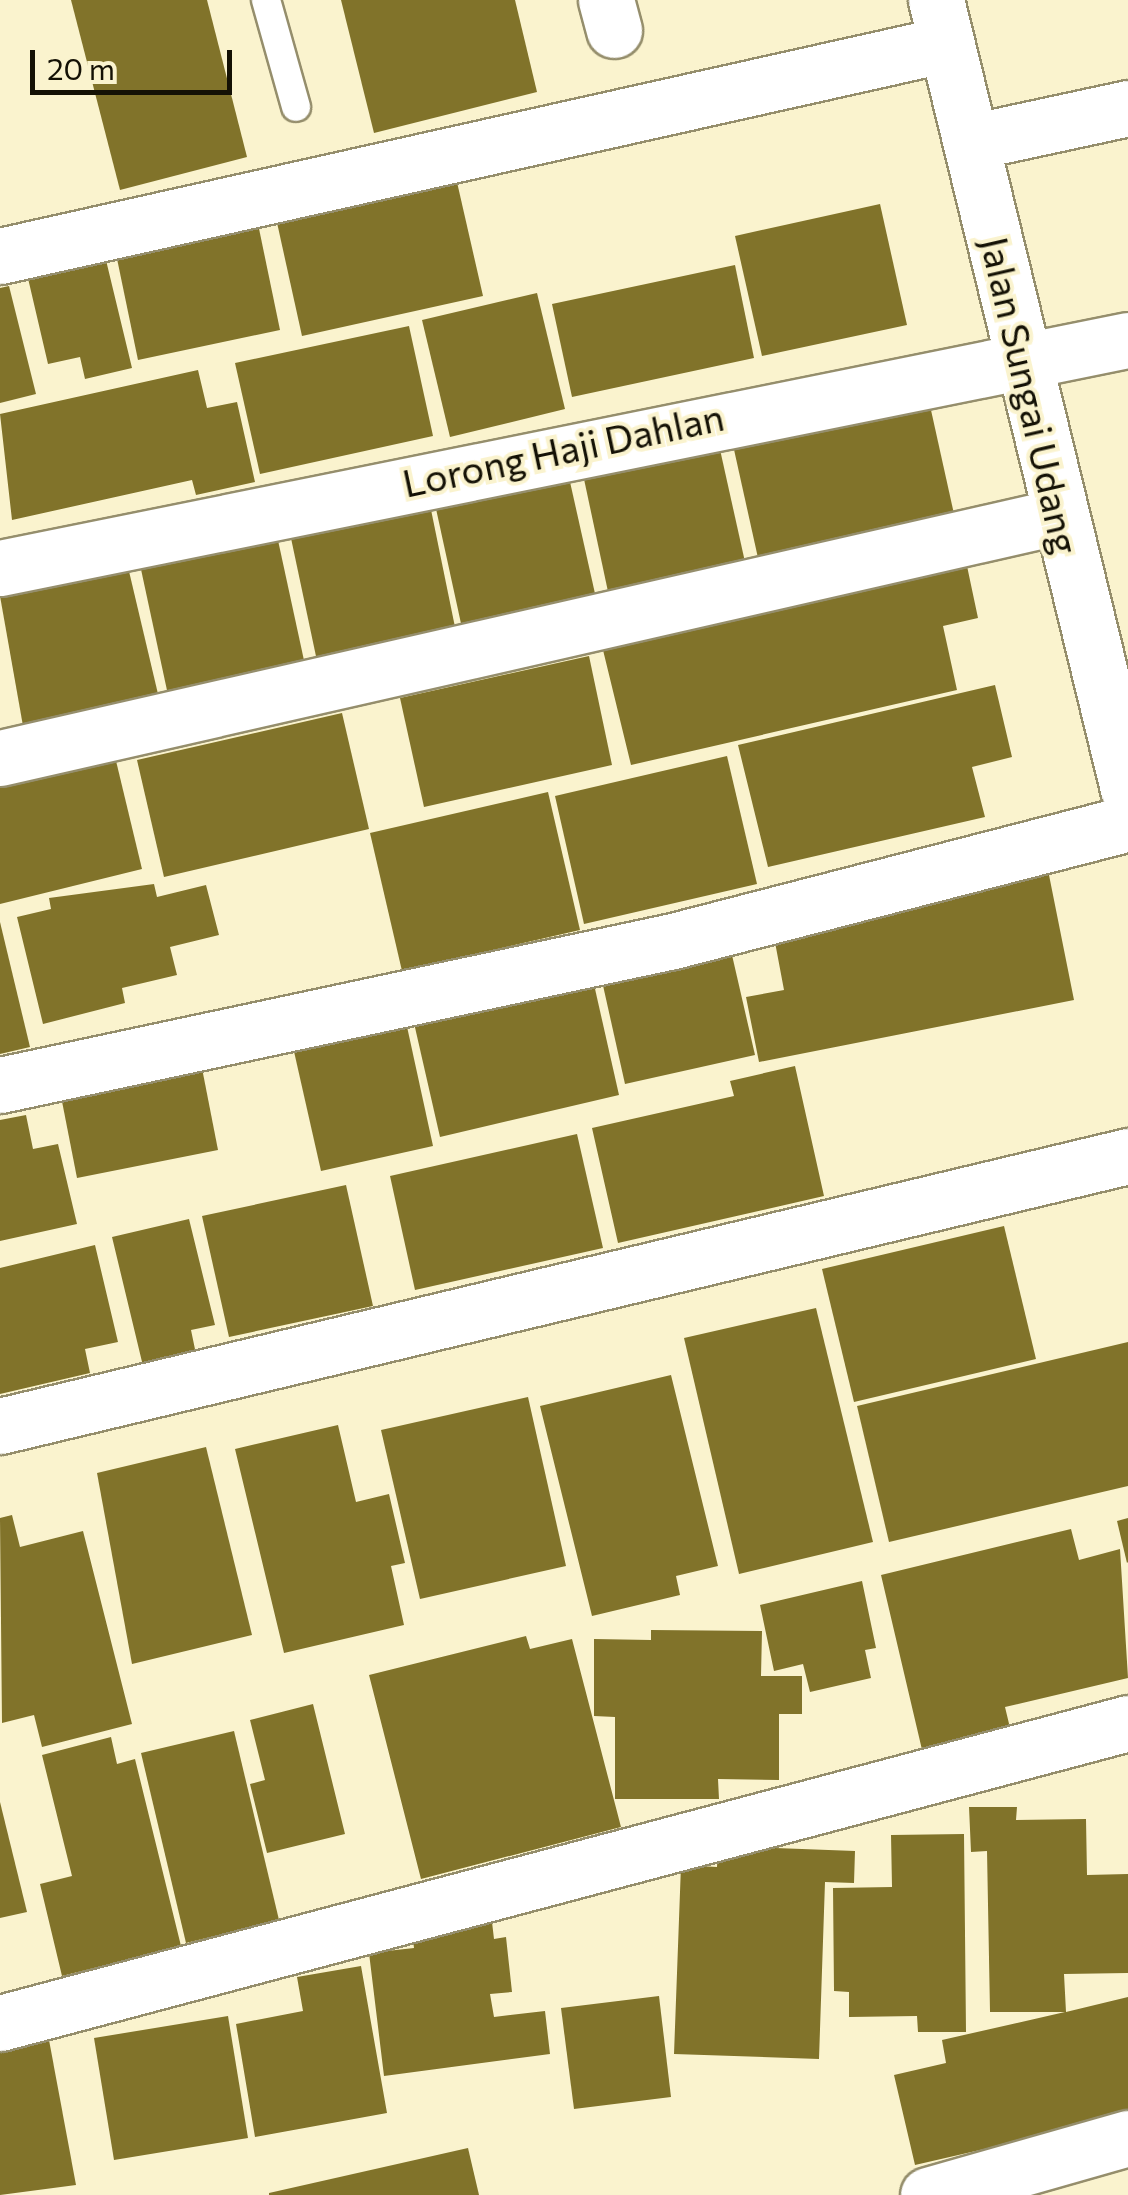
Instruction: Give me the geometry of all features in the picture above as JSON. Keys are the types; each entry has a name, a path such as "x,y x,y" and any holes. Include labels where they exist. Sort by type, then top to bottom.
{"street":[{"name":"Jalan Sungai Udang","path":"942,22 1128,789"},
{"path":"0,256 942,22"},
{"path":"971,142 1128,108"},
{"name":"Lorong Haji Dahlan","path":"0,568 1021,355 1128,340"},
{"path":"0,758 1060,516"},
{"path":"0,1086 673,940 1128,823"},
{"path":"0,1426 1128,1156"},
{"path":"0,2022 1128,1724"},
{"path":"928,2195 1128,2138"}],"lane":[{"path":"266,0 296,107"}],"building":[{"path":"71,0 207,0 247,157 120,190"},
{"path":"341,0 515,0 537,92 374,133"},
{"path":"454,169 483,296 302,336 274,209"},
{"path":"880,204 907,325 762,356 735,236"},
{"path":"257,219 280,330 138,360 115,249"},
{"path":"105,256 132,368 85,379 80,357 48,364 27,274"},
{"path":"735,265 754,358 572,397 552,304"},
{"path":"9,286 36,394 0,403 0,288"},
{"path":"537,293 565,409 450,437 422,320"},
{"path":"409,326 433,436 260,474 235,363"},
{"path":"198,370 207,408 237,402 255,482 196,495 192,480 12,520 0,414"},
{"path":"927,392 956,523 760,567 731,436"},
{"path":"717,436 747,571 610,601 581,465"},
{"path":"566,464 596,598 462,628 433,495"},
{"path":"428,495 456,632 317,661 288,524"},
{"path":"276,531 305,665 168,695 139,560"},
{"path":"967,566 978,618 943,626 957,690 631,765 603,650 661,637 657,622 876,571 880,586"},
{"path":"128,567 158,694 23,726 0,596"},
{"path":"589,656 612,765 424,807 400,698"},
{"path":"995,685 1012,757 972,767 985,817 768,867 738,745"},
{"path":"342,713 369,829 164,877 137,760"},
{"path":"111,740 142,869 0,904 0,768"},
{"path":"727,756 757,884 584,924 555,796"},
{"path":"548,792 580,930 402,971 370,833"},
{"path":"1047,865 1074,1000 759,1062 746,997 784,990 771,921"},
{"path":"154,884 157,897 206,885 219,935 170,947 177,975 122,988 125,1003 43,1024 17,917 51,909 49,898"},
{"path":"0,922 30,1047 0,1054"},
{"path":"729,942 755,1055 625,1084 600,972"},
{"path":"593,980 619,1095 440,1137 414,1023"},
{"path":"406,1022 433,1146 321,1171 293,1047"},
{"path":"200,1058 218,1150 77,1178 59,1086"},
{"path":"795,1066 824,1196 618,1243 592,1128 734,1096 730,1081"},
{"path":"26,1115 33,1149 58,1144 77,1224 0,1241 0,1120"},
{"path":"577,1134 603,1248 415,1290 390,1176"},
{"path":"346,1185 373,1306 229,1337 202,1216"},
{"path":"189,1219 215,1325 191,1330 196,1354 143,1366 112,1237"},
{"path":"1004,1226 1036,1359 854,1402 822,1269"},
{"path":"95,1245 118,1342 85,1349 90,1373 0,1394 0,1268"},
{"path":"816,1308 873,1542 739,1574 684,1338"},
{"path":"1128,1342 1128,1486 889,1542 857,1406"},
{"path":"671,1375 718,1566 676,1576 680,1595 592,1616 540,1406"},
{"path":"528,1397 566,1566 420,1599 381,1430"},
{"path":"338,1425 356,1502 389,1494 405,1563 391,1566 404,1625 284,1653 235,1449"},
{"path":"206,1447 252,1635 132,1664 97,1473"},
{"path":"12,1515 20,1547 83,1531 132,1724 42,1747 34,1715 2,1723 0,1518"},
{"path":"1128,1518 1128,1562 1127,1563 1117,1521"},
{"path":"1071,1529 1079,1560 1120,1549 1128,1678 1005,1707 1011,1732 923,1754 881,1575"},
{"path":"862,1581 876,1648 865,1650 871,1678 810,1692 803,1664 774,1671 760,1605"},
{"path":"651,1630 762,1631 761,1676 802,1676 802,1714 779,1714 779,1780 718,1779 719,1799 615,1799 615,1717 594,1716 594,1639 651,1640"},
{"path":"526,1636 530,1649 572,1639 621,1827 421,1879 369,1675"},
{"path":"313,1704 345,1834 267,1853 250,1784 265,1780 250,1720"},
{"path":"234,1731 279,1920 186,1943 141,1753"},
{"path":"111,1737 117,1764 135,1759 181,1946 62,1976 40,1884 72,1876 42,1755"},
{"path":"0,1802 27,1912 0,1918"},
{"path":"969,1807 1017,1807 1016,1820 1086,1819 1087,1875 1128,1874 1128,1973 1064,1974 1066,2012 1128,1997 1128,2116 915,2165 894,2075 946,2063 942,2040 1065,2012 990,2012 987,1851 971,1852"},
{"path":"964,1834 966,2032 918,2032 917,2016 849,2017 849,1992 834,1991 833,1888 892,1887 891,1835"},
{"path":"718,1846 855,1851 854,1883 825,1882 819,2059 674,2054 681,1865 717,1867"},
{"path":"492,1922 494,1939 506,1937 512,1992 490,1994 494,2017 545,2011 550,2054 384,2076 369,1953 414,1948 412,1931"},
{"path":"361,1966 387,2113 255,2137 236,2024 303,2011 297,1977"},
{"path":"659,1996 671,2097 574,2109 561,2008"},
{"path":"228,2016 248,2138 114,2160 94,2038"},
{"path":"49,2040 76,2185 0,2195 0,2049"},
{"path":"468,2148 479,2195 269,2195 269,2193"}]}
